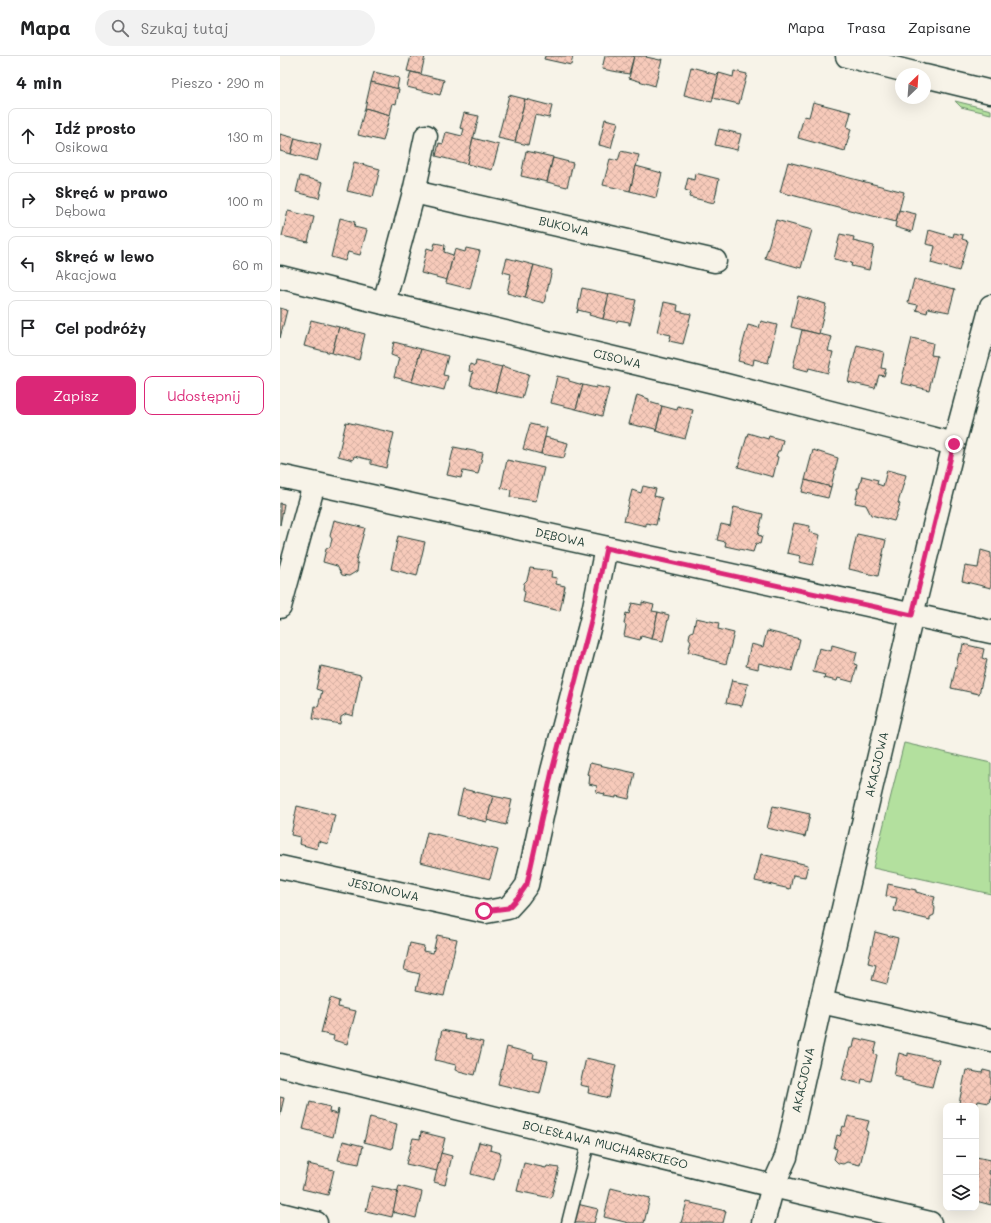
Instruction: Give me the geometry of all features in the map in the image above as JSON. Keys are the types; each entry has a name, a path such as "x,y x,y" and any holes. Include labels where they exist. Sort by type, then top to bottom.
{"street":[{"path":"847,56 895,68"},
{"path":"931,77 991,92"},
{"path":"384,303 414,192 426,136"},
{"name":"BUKOWA","path":"414,192 715,260"},
{"name":"CISOWA","path":"280,277 714,382 954,444"},
{"name":"AKACJOWA","path":"764,1223 773,1186 786,1157 912,615 954,444 991,306"},
{"name":"DĘBOWA","path":"280,476 991,632"},
{"path":"280,607 314,484"},
{"name":"JESIONOWA","path":"280,867 486,912 508,908 527,884 552,771 591,621 606,548"},
{"path":"821,1002 991,1040"},
{"name":"BOLESŁAWA MUCHARSKIEGO","path":"280,1065 930,1223"},
{"path":"280,1214 316,1223"}],"lane":[{"path":"568,1223 588,1140"}],"green space":[{"path":"955,101 991,110 991,114 961,107"},
{"path":"904,743 991,763 991,894 873,868"}],"building":[{"path":"411,56 425,56 421,74 407,71"},
{"path":"545,56 573,56 571,65 544,59"},
{"path":"605,56 634,56 629,74 602,69"},
{"path":"634,56 647,56 646,57 660,60 662,59 655,86 629,78"},
{"path":"691,67 717,75 719,73 712,102 684,95"},
{"path":"734,71 747,74 739,104 713,98 719,73 733,77"},
{"path":"374,72 399,78 397,89 371,82"},
{"path":"411,72 444,80 440,95 407,87"},
{"path":"371,82 399,89 396,104 393,103 390,115 365,108"},
{"path":"509,95 525,99 515,142 498,138"},
{"path":"525,99 552,106 549,118 535,115 528,145 515,142"},
{"path":"813,102 851,112 847,127 851,129 845,151 798,138 804,116 809,117"},
{"path":"365,108 390,115 383,141 358,135"},
{"path":"464,113 479,116 467,164 436,156 439,143 443,144 446,132 462,136 464,129 460,128"},
{"path":"605,119 618,122 611,148 599,145"},
{"path":"719,129 741,134 737,150 715,145"},
{"path":"280,134 295,138 291,154 280,151"},
{"path":"295,138 321,145 317,161 291,154"},
{"path":"473,138 499,145 492,170 467,164"},
{"path":"526,151 553,157 547,182 521,176"},
{"path":"621,151 639,155 630,191 603,185 610,159 618,161"},
{"path":"553,158 573,163 567,187 547,182"},
{"path":"354,162 380,169 373,197 347,191"},
{"path":"788,162 904,192 896,222 780,192"},
{"path":"636,166 662,173 656,198 630,191"},
{"path":"695,173 719,179 714,203 689,197 691,192 685,190 688,178 694,180"},
{"path":"300,176 323,182 319,198 296,192"},
{"path":"899,210 916,214 912,232 895,227"},
{"path":"288,211 314,217 308,242 282,236"},
{"path":"340,218 355,222 354,227 367,230 360,255 348,252 345,261 331,257"},
{"path":"776,220 812,230 801,268 765,258"},
{"path":"929,230 953,237 954,233 963,235 962,239 968,241 959,271 931,263 935,246 926,244"},
{"path":"840,234 854,237 853,241 874,246 869,270 851,266 852,263 834,259"},
{"path":"435,243 445,245 444,252 453,255 447,280 421,273 427,248 433,250"},
{"path":"466,248 480,251 470,289 446,283 455,249 465,252"},
{"path":"507,258 534,265 525,298 507,293 511,274 503,272"},
{"path":"534,265 552,270 544,303 525,298"},
{"path":"914,279 955,289 949,312 928,308 927,313 916,310 918,305 908,303"},
{"path":"582,288 609,294 603,319 589,315 590,313 578,310 577,313"},
{"path":"609,294 636,300 630,325 629,322 618,320 617,322 603,319"},
{"path":"798,296 826,304 819,334 791,327"},
{"path":"664,302 678,305 677,311 691,314 683,344 669,341 671,335 657,332"},
{"path":"280,308 287,310 280,338"},
{"path":"311,320 339,327 332,353 304,346"},
{"path":"761,321 777,325 768,363 754,359 753,365 738,361 748,325 759,328"},
{"path":"339,327 365,334 359,360 332,353"},
{"path":"802,330 832,337 828,351 833,352 828,373 809,368 808,371 793,367"},
{"path":"912,338 933,343 931,355 937,356 929,390 901,383"},
{"path":"394,342 421,349 412,382 394,377 399,358 391,355"},
{"path":"857,345 884,352 881,368 886,369 884,376 879,375 875,388 848,382"},
{"path":"421,349 448,356 443,375 448,376 444,390 412,382"},
{"path":"476,361 502,367 495,392 470,385 473,372 469,371 470,364 475,366"},
{"path":"502,366 529,374 522,398 495,392"},
{"path":"557,376 583,385 576,409 551,403"},
{"path":"583,385 609,389 602,416 576,409"},
{"path":"637,395 649,399 649,402 662,406 656,431 655,429 629,424"},
{"path":"662,406 677,410 678,406 693,410 685,439 656,431"},
{"path":"346,422 394,433 386,468 371,464 371,460 354,456 353,460 338,456"},
{"path":"530,424 547,428 541,454 523,449"},
{"path":"748,433 768,439 769,436 783,440 780,451 778,451 776,456 778,457 773,477 738,467"},
{"path":"545,437 568,443 564,458 541,454"},
{"path":"454,447 483,453 478,474 463,471 461,478 447,475"},
{"path":"813,450 838,458 831,487 805,480"},
{"path":"507,460 544,468 536,501 510,497 511,490 501,488"},
{"path":"887,470 906,475 898,503 900,504 894,521 871,515 866,505 855,503 858,491 857,488 859,488 862,476 878,480 877,484 883,486"},
{"path":"805,480 831,487 828,498 802,492"},
{"path":"643,486 656,489 654,496 662,498 656,525 646,523 646,526 624,521 632,490 641,493"},
{"path":"280,503 284,504 280,525"},
{"path":"734,507 763,514 758,535 762,536 760,544 756,543 753,552 725,546 726,542 717,540 721,524 730,526"},
{"path":"334,520 365,528 356,561 358,564 357,571 349,576 342,575 337,566 323,562 326,549 330,547 332,539 330,536"},
{"path":"794,523 810,526 809,532 820,535 813,565 799,562 801,556 787,553"},
{"path":"857,534 886,540 878,576 849,569"},
{"path":"398,536 425,542 417,576 391,569"},
{"path":"981,550 991,553 991,588 962,581 965,566 978,568"},
{"path":"530,568 552,571 551,577 557,578 556,584 565,586 560,611 523,602 525,592 523,589 524,583 527,580"},
{"path":"642,602 654,605 652,611 658,612 652,639 641,636 640,640 624,636 626,613 629,614 632,603 642,605"},
{"path":"658,612 669,615 663,641 652,639"},
{"path":"696,618 719,623 718,629 734,633 726,664 704,658 704,656 690,652 688,653 691,641 689,638 690,633 693,631"},
{"path":"767,631 800,639 792,671 759,663 758,669 746,666 751,644 763,647"},
{"path":"963,644 984,649 982,658 987,660 979,694 951,688 959,653 961,654"},
{"path":"832,645 857,652 854,664 857,665 853,682 838,678 837,681 824,678 825,675 813,672 819,648 831,651"},
{"path":"321,666 361,675 353,716 346,714 341,717 340,724 313,719 315,706 318,707 322,691 316,689"},
{"path":"732,679 732,681 748,684 742,706 726,703"},
{"path":"590,763 635,773 629,799 616,796 616,798 604,796 605,794 596,792 597,786 589,784 590,775 587,774"},
{"path":"463,789 493,796 487,822 457,815"},
{"path":"493,796 512,800 506,825 487,820"},
{"path":"297,806 335,815 328,844 318,841 317,849 299,844 300,837 291,835"},
{"path":"773,806 810,814 805,837 767,828"},
{"path":"427,832 498,850 490,879 420,862"},
{"path":"761,854 808,865 805,877 793,875 790,889 755,881"},
{"path":"888,884 916,890 916,892 935,897 933,904 935,908 934,915 930,917 930,920 894,911 897,898 886,896"},
{"path":"875,932 898,938 887,984 872,980 876,965 868,963"},
{"path":"437,935 457,939 444,996 416,990 420,974 404,970 410,943 424,946 423,951 433,953"},
{"path":"330,998 339,1001 338,1007 356,1011 347,1044 333,1040 334,1036 321,1033"},
{"path":"442,1030 466,1035 465,1038 483,1042 475,1075 455,1070 456,1065 435,1060"},
{"path":"855,1038 877,1043 874,1054 877,1055 871,1081 862,1079 861,1084 842,1079 850,1048 853,1048"},
{"path":"507,1047 534,1054 533,1058 548,1061 540,1094 498,1084"},
{"path":"899,1053 908,1056 908,1053 939,1060 932,1087 902,1080 902,1077 894,1075"},
{"path":"586,1058 616,1065 609,1098 588,1093 589,1087 580,1085"},
{"path":"966,1070 982,1073 983,1070 991,1072 991,1099 990,1098 989,1103 978,1101 978,1103 959,1103"},
{"path":"280,1097 284,1098 280,1115"},
{"path":"310,1102 330,1107 329,1112 337,1114 338,1109 339,1110 333,1137 303,1129"},
{"path":"848,1116 869,1121 866,1131 868,1132 860,1165 847,1162 843,1164 838,1163 834,1159 837,1149 834,1148 837,1135 840,1136 843,1126 845,1127"},
{"path":"370,1117 397,1124 392,1149 364,1142"},
{"path":"421,1132 445,1138 437,1171 406,1164 413,1138 420,1139"},
{"path":"343,1141 363,1146 359,1164 338,1160"},
{"path":"479,1142 491,1145 490,1150 501,1153 494,1180 471,1174"},
{"path":"441,1153 452,1156 445,1185 434,1182"},
{"path":"979,1158 991,1160 989,1174 991,1174 991,1205 979,1202"},
{"path":"524,1163 546,1168 547,1166 559,1168 551,1198 517,1191"},
{"path":"308,1164 334,1170 328,1195 302,1189"},
{"path":"372,1186 398,1192 392,1217 366,1211"},
{"path":"399,1186 422,1192 416,1218 393,1212"},
{"path":"611,1188 650,1198 644,1223 629,1223 604,1217"},
{"path":"687,1202 726,1211 723,1223 681,1223"},
{"path":"577,1204 598,1209 594,1223 572,1223"}],"route":[{"path":"484,911 486,912 508,908 527,884 552,771 591,621 606,548 912,615 954,444"}]}
